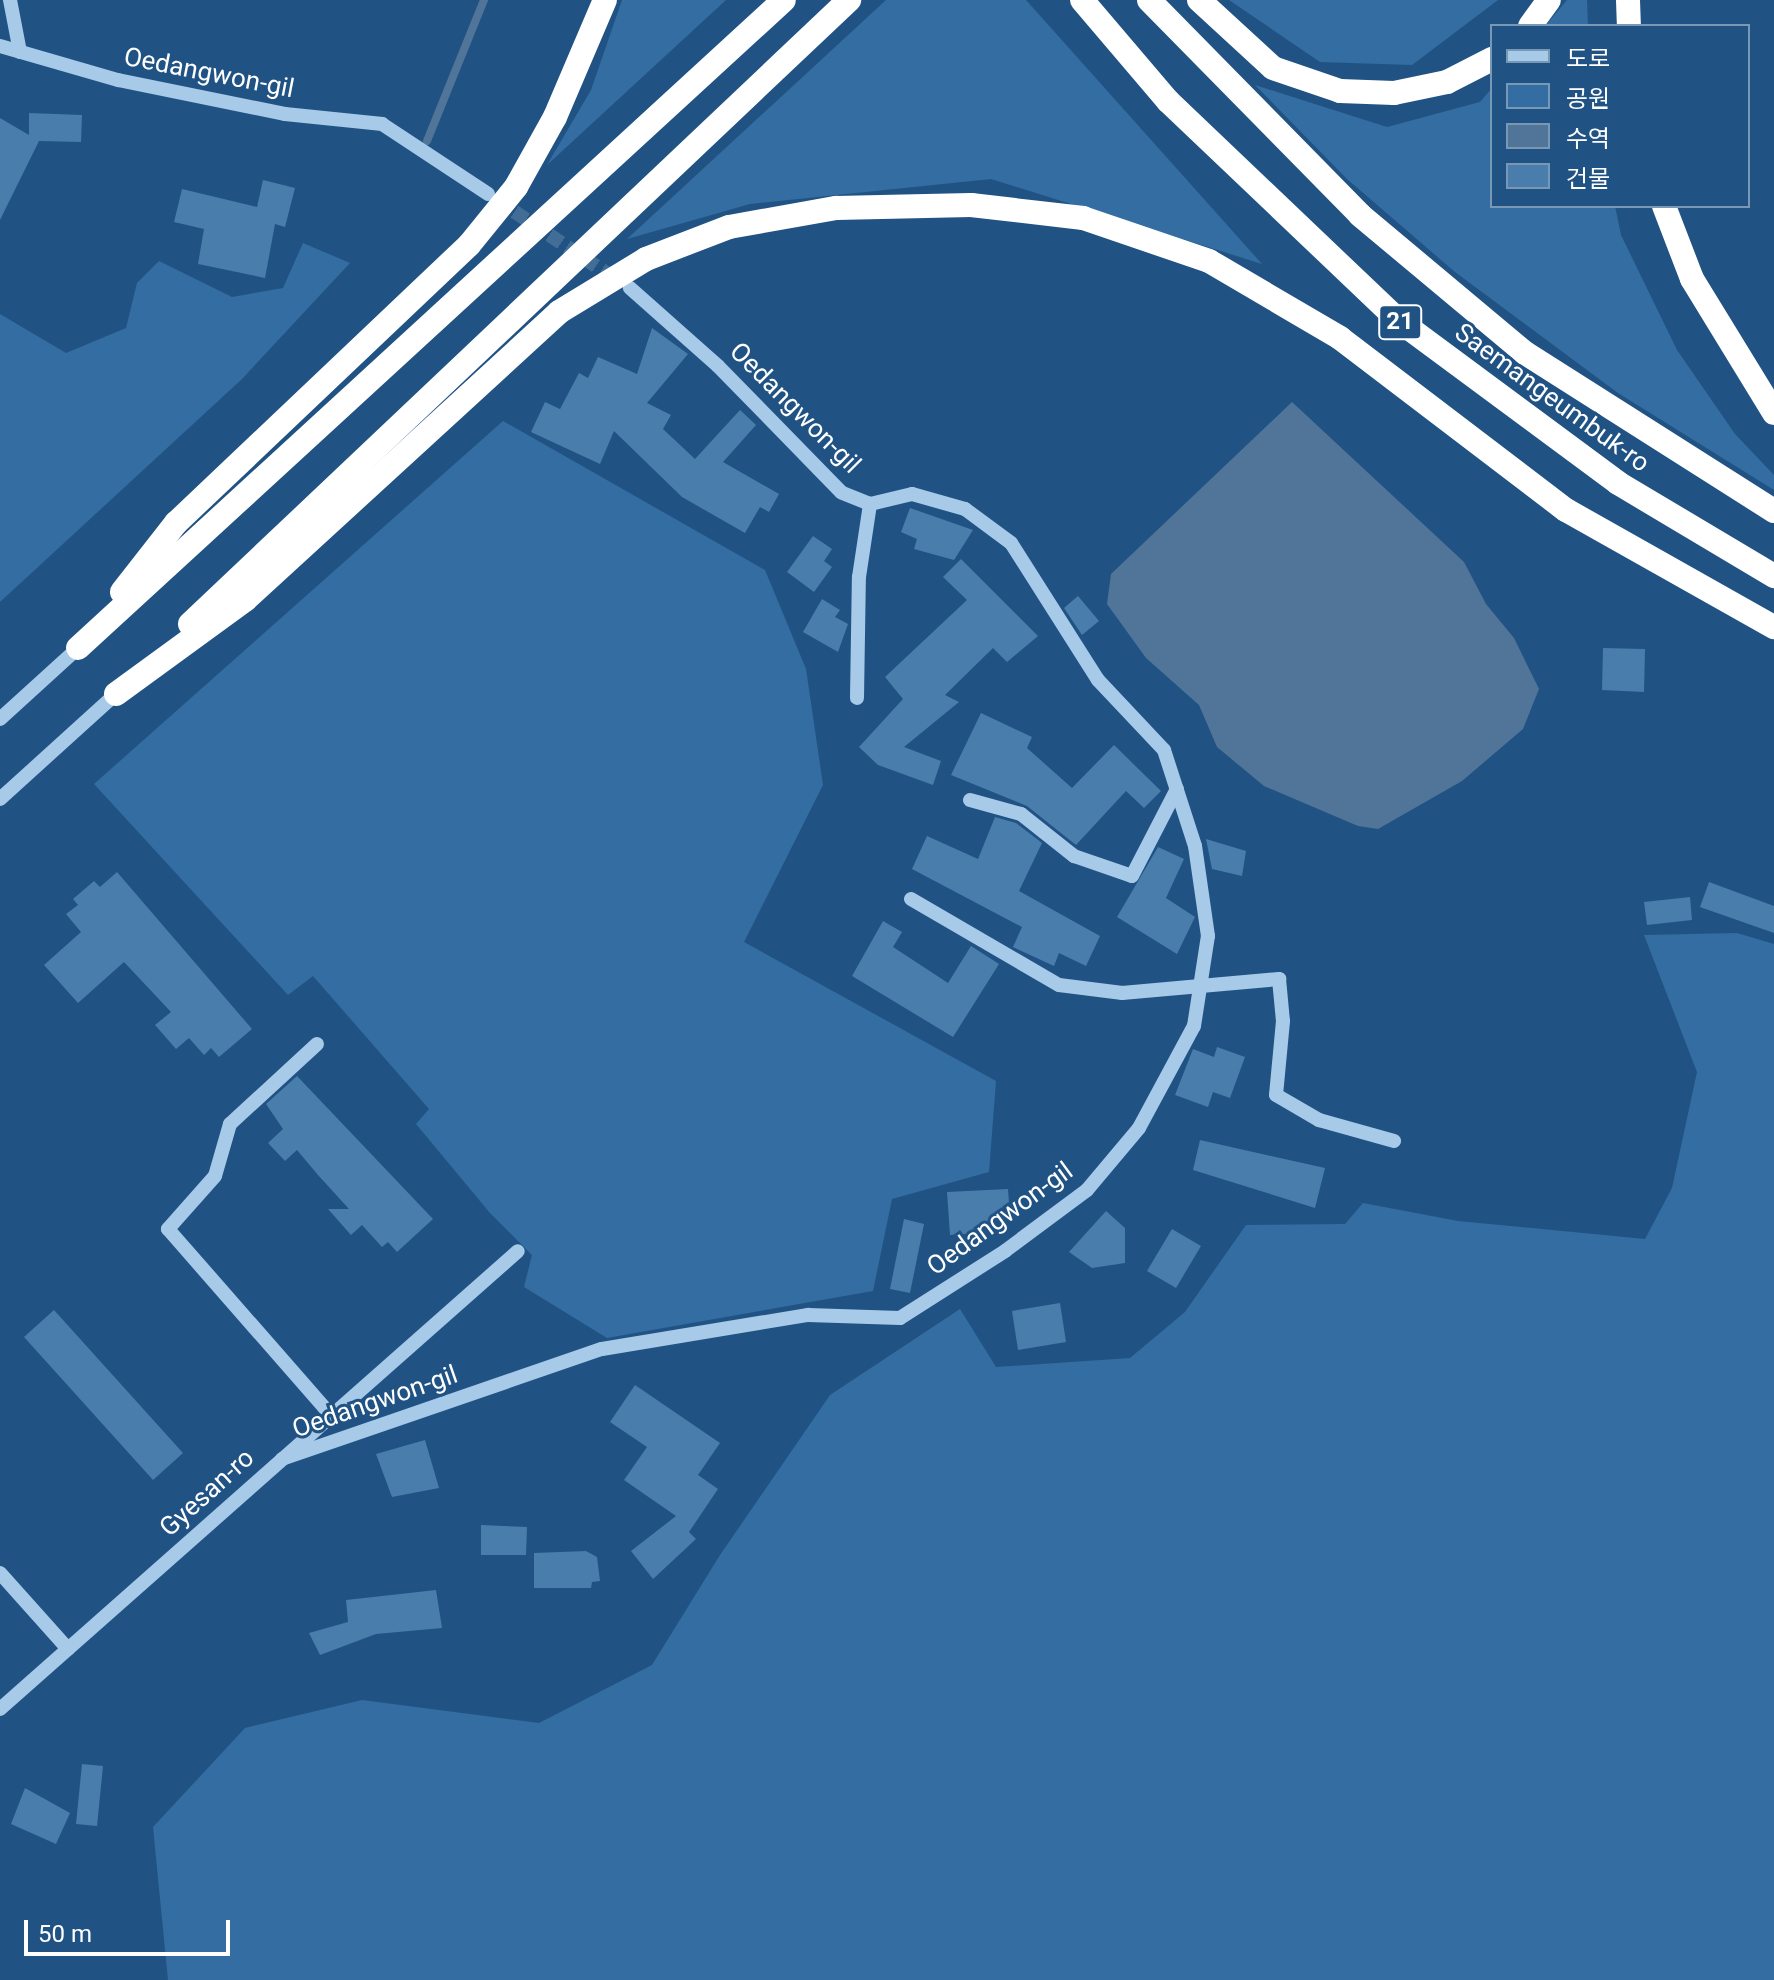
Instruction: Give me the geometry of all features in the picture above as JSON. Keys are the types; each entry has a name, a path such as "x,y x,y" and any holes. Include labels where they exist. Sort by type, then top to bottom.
{"highway":[{"path":"78,648 176,523 404,310 516,187 582,63 605,0"},
{"path":"78,648 784,0"},
{"path":"116,694 849,0"},
{"name":"Saemangeumbuk-ro","path":"1082,0 1168,101 1398,320 1618,483 1774,576"},
{"name":"Saemangeumbuk-ro","path":"1149,0 1360,215 1525,353 1774,511"},
{"path":"1199,0 1273,68 1340,91 1394,93 1447,82 1490,60"},
{"path":"1531,24 1549,0"},
{"path":"1628,0 1629,24"},
{"path":"116,694 245,600 559,312 646,259 729,227 836,208 971,205 1083,218 1209,261 1340,338 1566,510 1774,627"},
{"path":"1665,208 1692,279 1774,413"}],"street":[{"path":"10,0 20,52"},
{"name":"Oedangwon-gil","path":"0,46 118,80 285,114 382,124 488,194"},
{"name":"Oedangwon-gil","path":"282,1459 602,1349 808,1315 900,1318 1005,1251 1087,1190 1139,1128 1194,1026 1208,936 1195,846 1164,750 1098,680 1011,543 965,509 912,494 870,504 841,492 718,366 630,288"},
{"path":"857,698 859,577 870,504"},
{"path":"0,719 78,648"},
{"path":"0,799 116,694"},
{"path":"970,800 1021,814 1074,856 1132,876 1177,789"},
{"path":"911,899 1059,985 1122,993 1201,983 1279,979 1283,1021 1276,1095 1319,1120 1394,1141"},
{"path":"317,1044 230,1124 215,1176 168,1229 331,1415"},
{"name":"Gyesan-ro","path":"0,1709 518,1251"},
{"path":"0,1573 68,1649"}],"green space":[{"path":"622,0 726,0 547,165 591,90"},
{"path":"886,0 1026,0 1262,264 991,179 750,204 627,239"},
{"path":"1229,0 1498,0 1412,65 1320,62"},
{"path":"1567,0 1587,0 1588,24 1547,24"},
{"path":"1255,85 1387,127 1480,102 1490,90 1490,208 1615,208 1621,235 1677,350 1735,434 1774,475 1774,490 1618,393 1455,272 1347,179"},
{"path":"303,243 350,263 242,379 0,602 0,314 66,353 126,328 137,283 159,261 232,297 283,288"},
{"path":"503,421 765,570 806,669 823,785 744,942 996,1081 989,1172 892,1199 873,1291 607,1338 524,1287 532,1255 490,1213 416,1124 429,1109 313,976 288,995 94,784"},
{"path":"1737,933 1774,944 1774,1980 168,1980 153,1827 245,1728 362,1700 539,1723 652,1665 720,1555 830,1395 960,1309 996,1367 1130,1358 1185,1312 1246,1225 1345,1224 1363,1203 1458,1221 1645,1239 1672,1188 1697,1072 1644,935"}],"water":[{"path":"1292,402 1464,562 1486,604 1514,638 1539,689 1523,729 1462,781 1378,829 1358,826 1264,786 1217,747 1199,705 1146,658 1107,604 1111,574"}],"building":[{"path":"29,113 82,115 81,142 39,141 0,220 0,118 29,135"},
{"path":"263,180 295,188 285,227 275,224 265,278 198,264 204,229 174,222 182,189 257,207"},
{"path":"652,328 688,354 647,403 671,415 663,429 695,459 740,410 756,425 723,462 779,494 769,512 760,507 745,533 682,497 614,431 600,464 531,432 545,402 560,409 579,373 588,378 598,357 637,374"},
{"path":"910,508 973,530 954,560 914,549 917,539 901,532"},
{"path":"813,536 832,549 824,561 832,567 814,592 787,572"},
{"path":"961,559 1038,636 1007,662 993,648 945,695 959,702 904,747 941,761 933,785 878,765 859,747 903,699 885,677 967,600 943,577"},
{"path":"1078,596 1099,621 1082,635 1064,608"},
{"path":"822,599 840,610 835,617 848,624 838,652 803,632"},
{"path":"1603,648 1645,649 1644,692 1602,690"},
{"path":"981,713 1032,737 1027,748 1072,788 1114,745 1161,791 1144,808 1126,791 1076,845 1027,806 951,775"},
{"path":"995,817 1016,823 1042,843 1019,891 1100,936 1086,966 1059,953 1054,966 1013,947 1022,927 912,869 927,836 978,859"},
{"path":"1206,839 1246,851 1242,876 1212,869"},
{"path":"1158,847 1184,859 1166,898 1195,917 1177,954 1117,917"},
{"path":"117,872 252,1029 219,1057 211,1048 204,1055 189,1038 176,1049 155,1025 171,1012 124,962 78,1003 44,965 81,932 66,914 78,905 73,899 94,881 100,887"},
{"path":"1709,882 1774,906 1774,933 1700,907"},
{"path":"1690,897 1692,920 1647,925 1644,902"},
{"path":"883,921 902,932 893,947 948,983 971,946 999,964 953,1037 852,976"},
{"path":"1217,1047 1245,1057 1230,1098 1213,1092 1208,1107 1175,1095 1193,1049 1214,1057"},
{"path":"297,1076 433,1219 397,1252 388,1242 382,1247 362,1225 351,1235 328,1209 349,1209 297,1150 285,1161 268,1143 283,1129 266,1104"},
{"path":"1200,1140 1325,1168 1315,1208 1193,1170"},
{"path":"1008,1189 1010,1217 994,1218 996,1232 950,1235 947,1192"},
{"path":"1106,1211 1125,1228 1125,1263 1092,1268 1069,1252"},
{"path":"904,1219 924,1224 910,1293 890,1289"},
{"path":"1172,1229 1201,1246 1176,1288 1147,1271"},
{"path":"1060,1303 1066,1342 1018,1350 1012,1311"},
{"path":"54,1310 183,1453 153,1480 24,1337"},
{"path":"635,1385 720,1443 698,1475 718,1489 689,1532 696,1539 653,1579 631,1551 676,1516 624,1480 647,1447 610,1422"},
{"path":"425,1440 439,1488 392,1497 376,1454"},
{"path":"481,1525 527,1527 526,1555 481,1555"},
{"path":"586,1551 597,1557 600,1581 592,1582 591,1588 534,1588 534,1553"},
{"path":"436,1590 442,1628 376,1634 320,1655 309,1633 348,1622 346,1600"},
{"path":"82,1764 103,1766 97,1826 76,1824"},
{"path":"25,1788 70,1813 56,1844 11,1824"}],"waterway":[{"path":"427,141 484,0"}],"tunnel":[{"path":"497,200 620,282"}]}
